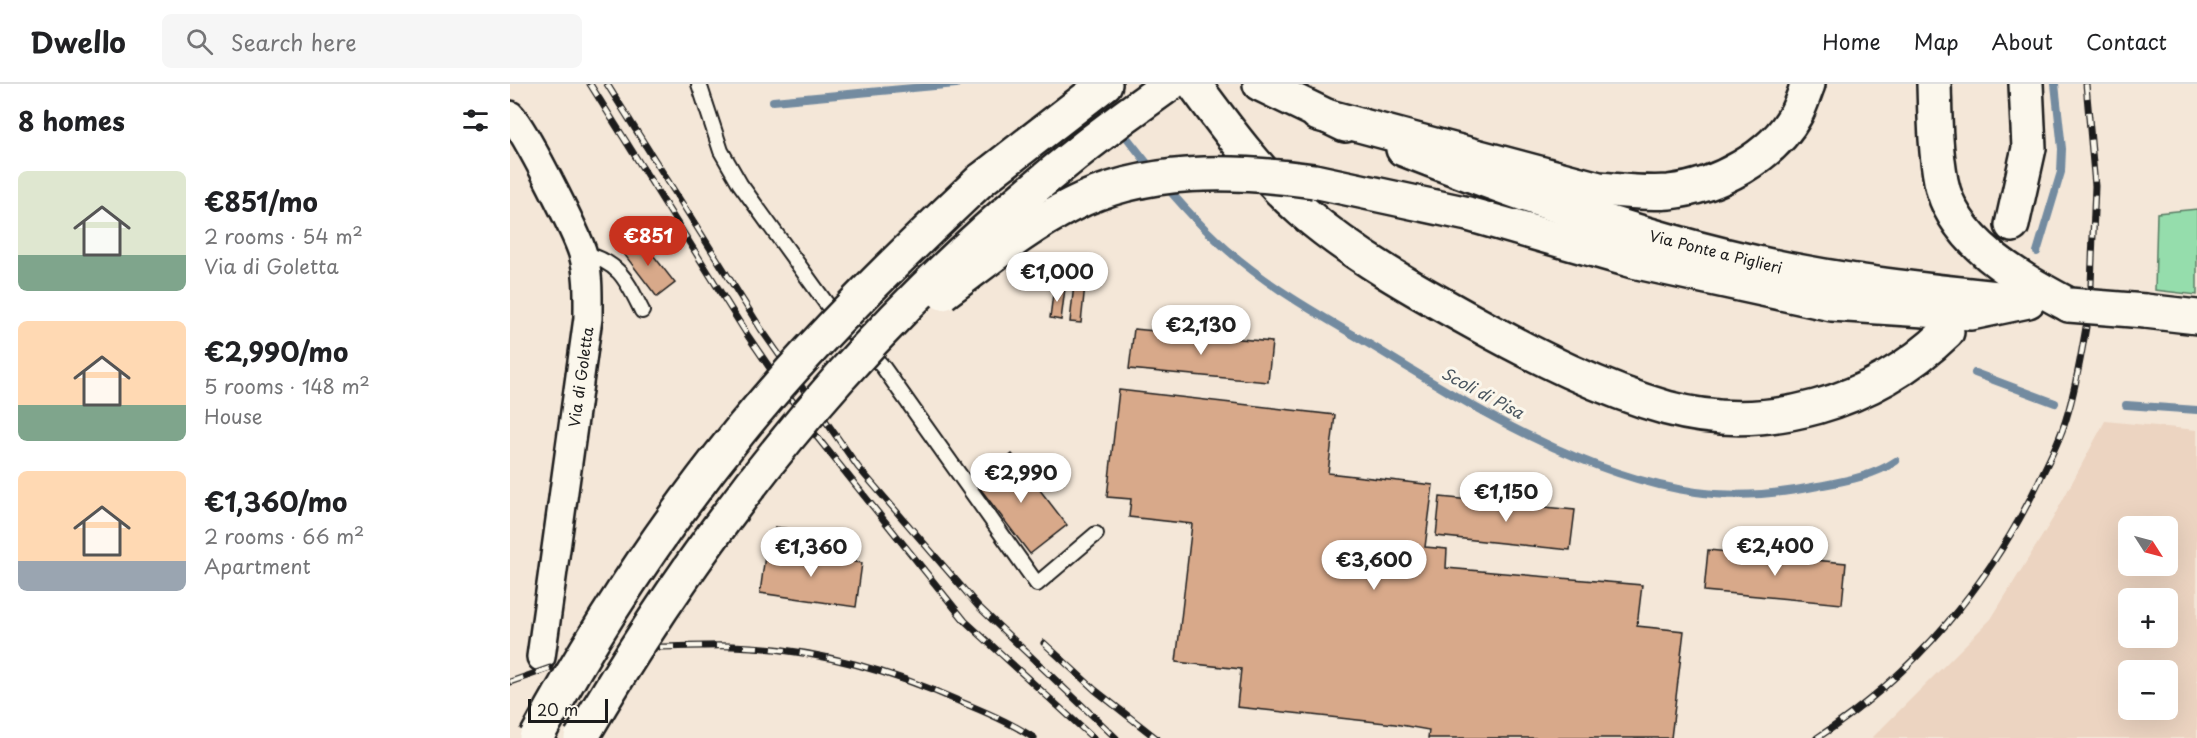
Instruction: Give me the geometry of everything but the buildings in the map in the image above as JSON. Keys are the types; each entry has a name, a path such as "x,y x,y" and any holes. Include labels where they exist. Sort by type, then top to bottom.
{"main road":[{"path":"536,738 596,633 658,542 739,432 798,364 915,241 981,180 1105,84"},
{"path":"580,738 638,643 714,531 767,462 863,350 911,298 1035,186 1170,84"},
{"path":"1194,84 1249,158 1280,190 1304,213 1362,255 1440,304 1527,351 1647,402 1714,416 1764,416 1795,412 1838,400 1886,378 1928,350 1947,332"},
{"name":"Via Ponte a Piglieri","path":"1260,84 1318,114 1495,185 1670,241 1752,262 1820,275 2028,301 2197,317"},
{"path":"1318,114 1599,189 1643,193 1692,187 1746,164 1782,134 1795,115 1808,84"},
{"path":"1934,84 1941,183 1959,220 1979,245 2010,271 2069,305"},
{"path":"2012,225 2029,148 2026,84"},
{"path":"863,350 1043,221 1097,194 1141,182 1182,176 1245,174 1314,181 1468,214 1644,263 1832,304 1971,313 2028,301"}],"street":[{"name":"Via di Goletta","path":"510,115 525,136 583,253 588,289 588,318 541,657"}],"lane":[{"path":"699,84 722,151 740,184 826,303 883,367 1037,584 1096,534"},
{"path":"583,253 603,258 624,275 642,311"}],"shaded area":[{"path":"2105,421 2197,430 2197,738 1872,738 1991,619 2052,520"}],"green space":[{"path":"2197,209 2197,295 2155,290 2157,213"}],"waterway":[{"name":"Scoli di Pisa","path":"773,101 956,84"},
{"path":"2037,252 2061,172 2062,149 2055,84"},
{"name":"Scoli di Pisa","path":"1128,139 1154,172"},
{"name":"Scoli di Pisa","path":"1164,184 1228,251 1298,302 1491,416 1572,456 1613,472 1655,484 1696,492 1742,495 1803,489 1848,480 1878,471 1896,461"},
{"name":"Scoli di Pisa","path":"1975,373 2055,403"},
{"name":"Scoli di Pisa","path":"2126,405 2197,410"}],"tunnel":[{"path":"1957,316 1986,274 2012,225"}],"railway":[{"path":"590,84 748,336 817,437 965,621 1093,738"},
{"path":"607,84 761,329 858,467 979,607 1116,738"},
{"path":"2086,84 2095,186 2091,285"},
{"path":"1817,738 1853,713 1917,656 1946,624 1998,555 2020,518 2062,432 2073,394 2086,327"},
{"path":"1044,643 1095,690 1156,738"},
{"path":"660,647 762,648 791,651 849,663 934,690 999,718 1034,738"},
{"path":"510,682 550,668"}]}
